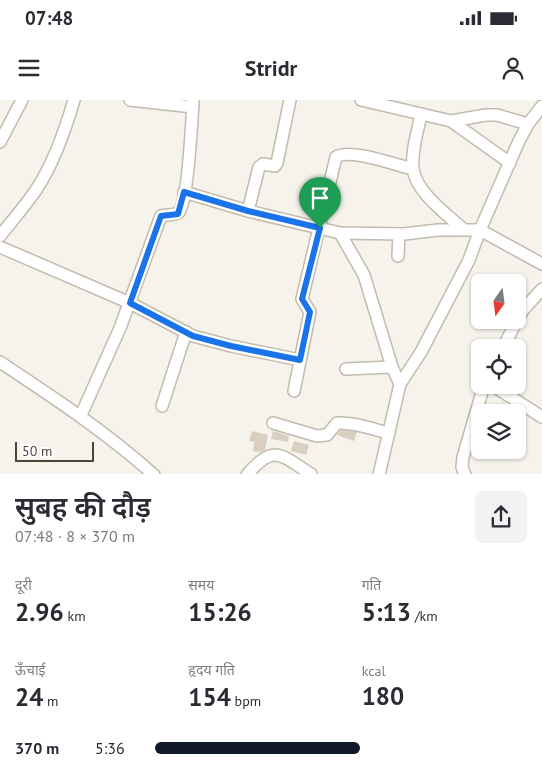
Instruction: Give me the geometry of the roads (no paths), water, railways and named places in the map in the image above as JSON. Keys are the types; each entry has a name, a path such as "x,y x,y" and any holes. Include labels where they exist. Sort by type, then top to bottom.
{"street":[{"path":"0,142 22,100"},
{"path":"0,236 37,188 58,146 74,100"},
{"path":"81,415 130,303 161,216 178,214 184,192 193,103 130,100"},
{"path":"248,211 259,167 263,164 275,166 277,164 290,100"},
{"path":"361,100 451,121 510,163"},
{"path":"380,474 400,384 421,352 465,268 528,124 542,106"},
{"path":"421,114 414,150 413,169 420,187 464,230"},
{"path":"451,121 497,115 528,124"},
{"path":"294,392 310,312 302,299 336,157 340,154 353,154 413,169"},
{"path":"184,192 248,211 340,233 399,234 438,230 480,230 542,264"},
{"path":"340,233 364,275 392,367 400,384"},
{"path":"398,256 399,234"},
{"path":"0,247 130,303 186,332 231,346 300,360"},
{"path":"526,307 542,289"},
{"path":"162,406 186,332"},
{"path":"0,362 81,415 127,450 154,474"},
{"path":"346,370 392,367"},
{"path":"465,474 462,467 463,457 481,394"},
{"path":"506,394 542,417"},
{"path":"273,423 317,436 326,435 337,423 388,433"},
{"path":"248,474 258,461 268,455 276,455 283,457 311,474"}]}
